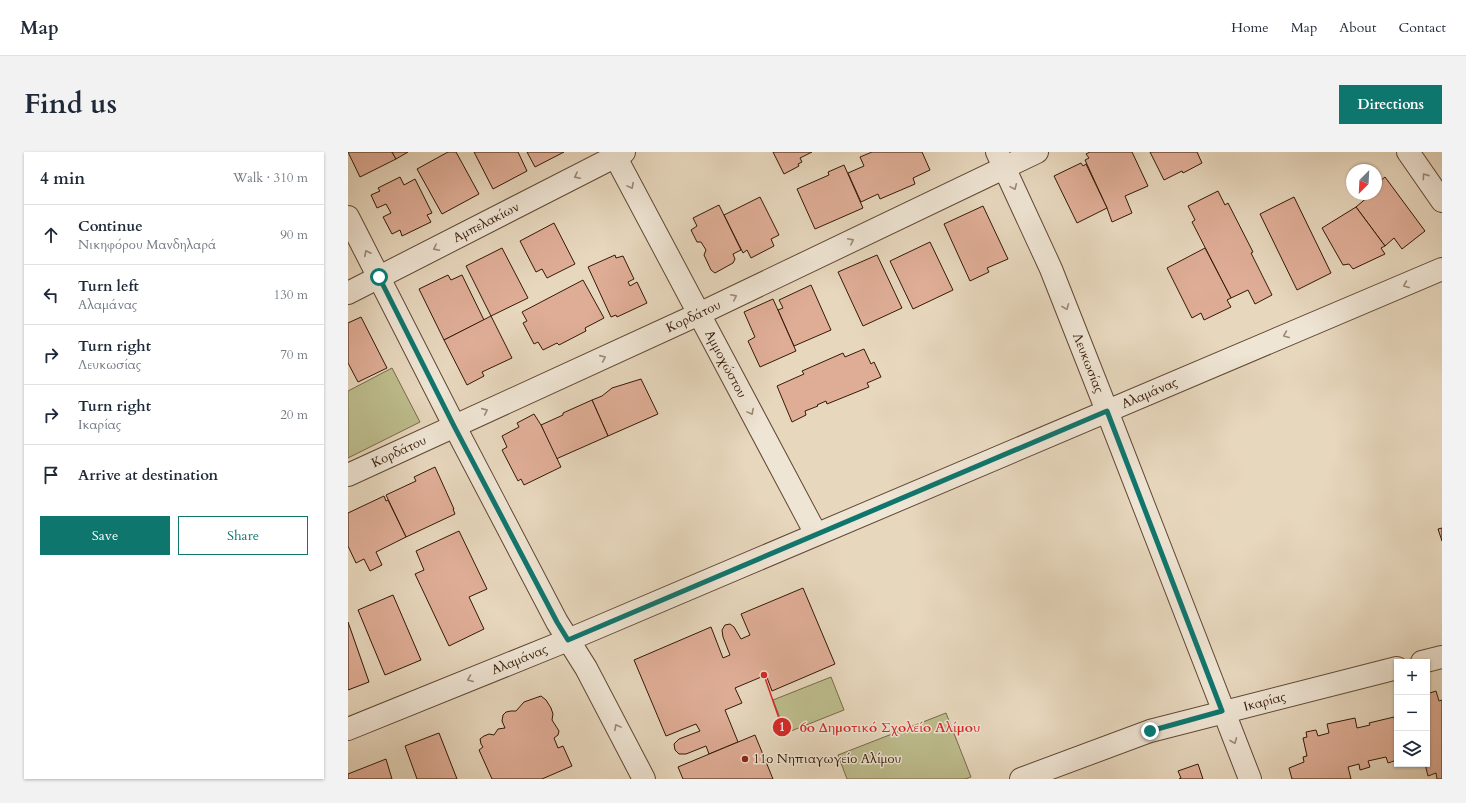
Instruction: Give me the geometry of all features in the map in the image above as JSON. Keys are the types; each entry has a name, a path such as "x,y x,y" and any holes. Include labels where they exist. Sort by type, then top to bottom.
{"street":[{"name":"Κορδάτου","path":"348,475 699,314 1001,160 1037,152"},
{"path":"1408,152 1442,201"},
{"name":"Αμπελακίων","path":"348,293 617,154"},
{"name":"Αμμοχώστου","path":"617,154 699,314 816,534"},
{"name":"Λευκωσίας","path":"1001,160 1050,269 1107,411 1222,711 1250,779"},
{"path":"348,217 454,426 557,622 586,668 644,779"},
{"name":"Αλαμάνας","path":"348,729 568,640 1442,269"},
{"path":"1430,660 1442,657"},
{"name":"Ικαρίας","path":"1021,779 1150,731 1222,711 1394,669"}],"shaded area":[{"path":"392,368 420,422 348,458 348,391"},
{"path":"831,677 844,710 786,733 773,700"},
{"path":"946,713 971,777 965,779 847,779 838,755"}],"building":[{"path":"348,152 392,152 396,159 360,177"},
{"path":"392,152 408,152 396,159"},
{"path":"448,152 456,152 479,194 442,214 417,169"},
{"path":"474,152 518,152 527,171 493,189"},
{"path":"527,152 564,152 535,167"},
{"path":"773,152 812,152 800,158 802,162 798,164 799,166 784,174"},
{"path":"872,152 922,152 930,170 913,178 915,184 880,199 878,194 861,202 848,173 864,166 860,157"},
{"path":"1090,152 1132,152 1148,186 1125,196 1132,213 1112,222 1085,160 1089,158 1086,154"},
{"path":"1150,152 1197,152 1202,163 1183,173 1182,171 1164,180"},
{"path":"1081,163 1083,166 1086,164 1107,208 1077,223 1054,176"},
{"path":"844,165 863,208 815,229 797,189 829,175 828,172"},
{"path":"400,177 404,185 415,179 432,213 427,215 431,222 402,236 400,230 392,234 383,217 391,213 386,204 377,208 371,195 380,191 378,188"},
{"path":"1385,177 1425,231 1402,249 1394,238 1385,246 1356,207 1364,200 1382,200 1382,179"},
{"path":"1218,191 1225,205 1228,203 1253,252 1251,253 1272,295 1255,304 1248,290 1231,298 1192,222 1195,220 1188,206"},
{"path":"760,197 779,235 771,239 774,246 751,258 747,250 743,253 724,215"},
{"path":"1294,197 1331,273 1297,290 1260,214"},
{"path":"719,205 741,250 733,254 735,259 733,263 715,273 711,270 704,255 706,250 701,242 697,242 691,230 697,226 693,218"},
{"path":"983,206 1008,259 987,268 989,272 970,281 944,224"},
{"path":"1356,207 1385,246 1381,248 1385,254 1353,269 1349,264 1343,265 1322,228"},
{"path":"554,223 575,264 547,278 542,269 536,272 520,241"},
{"path":"930,242 953,290 913,309 890,261"},
{"path":"502,248 528,298 491,316 466,266"},
{"path":"1205,248 1231,298 1227,300 1231,307 1204,320 1201,313 1192,318 1167,268"},
{"path":"615,255 616,258 623,256 634,279 628,282 630,286 637,282 647,303 617,317 616,315 611,317 588,267"},
{"path":"877,255 902,308 863,326 838,272"},
{"path":"448,275 451,280 462,275 484,320 444,340 419,289"},
{"path":"583,280 604,318 585,328 586,331 559,345 557,343 543,350 538,342 534,344 523,323 527,321 522,312"},
{"path":"811,285 831,330 794,346 778,310 783,308 779,300"},
{"path":"773,299 796,351 760,367 748,341 755,337 744,312"},
{"path":"491,316 512,358 482,372 484,376 467,385 444,340"},
{"path":"361,317 387,368 358,382 348,363 348,323"},
{"path":"864,349 871,364 874,362 881,377 867,383 869,387 827,404 826,401 805,411 806,415 792,422 777,386 804,374 802,371 843,353 845,357"},
{"path":"641,379 658,414 608,436 592,400 602,396 612,388"},
{"path":"592,400 608,436 556,459 541,425"},
{"path":"534,414 541,425 561,467 524,485 521,479 518,481 502,450 507,447 502,436 519,427 517,423"},
{"path":"435,467 455,514 406,537 386,495 416,481 414,477"},
{"path":"384,496 386,501 388,500 406,537 376,552 382,565 370,571 364,559 356,563 348,546 348,513"},
{"path":"1442,528 1442,541 1438,529"},
{"path":"459,531 487,589 469,597 484,629 449,646 415,574 424,570 416,551"},
{"path":"803,588 835,664 772,691 766,675 735,688 742,703 725,710 738,742 709,754 706,746 686,754 679,754 675,750 674,744 679,739 700,731 696,724 666,736 634,660 711,627 723,658 730,655 723,637 722,630 725,625 730,624 734,627 741,639 750,635 741,614"},
{"path":"393,595 421,660 385,675 358,610"},
{"path":"348,622 369,682 348,690"},
{"path":"1436,691 1439,701 1442,700 1442,779 1437,779 1436,773 1428,776 1426,767 1430,767 1430,693"},
{"path":"541,696 546,700 551,708 553,714 552,720 559,731 558,735 554,738 558,748 563,746 572,766 542,779 492,779 479,750 483,747 480,739 489,734 494,735 498,729 505,728 502,721 503,715 506,712 516,711 524,702"},
{"path":"1394,717 1394,761 1388,763 1386,757 1368,761 1370,767 1360,770 1359,764 1348,767 1351,779 1292,779 1289,768 1304,762 1303,757 1307,756 1303,738 1307,737 1306,732 1316,730 1318,736 1329,733 1327,724 1355,718 1357,728 1370,725 1369,723"},
{"path":"439,733 457,779 417,779 405,746"},
{"name":"11ο Νηπιαγωγείο Αλίμου","path":"755,735 773,779 683,779 678,767"},
{"path":"386,759 392,779 348,779 348,774"},
{"path":"1198,764 1203,779 1179,779 1181,778 1178,771"}],"place":[{"name":"6ο Δημοτικό Σχολείο Αλίμου","path":"764,675"},
{"name":"11ο Νηπιαγωγείο Αλίμου","path":"745,759"}],"route":[{"path":"379,277 454,426 557,622 568,640 1107,411 1222,711 1150,731"}]}
